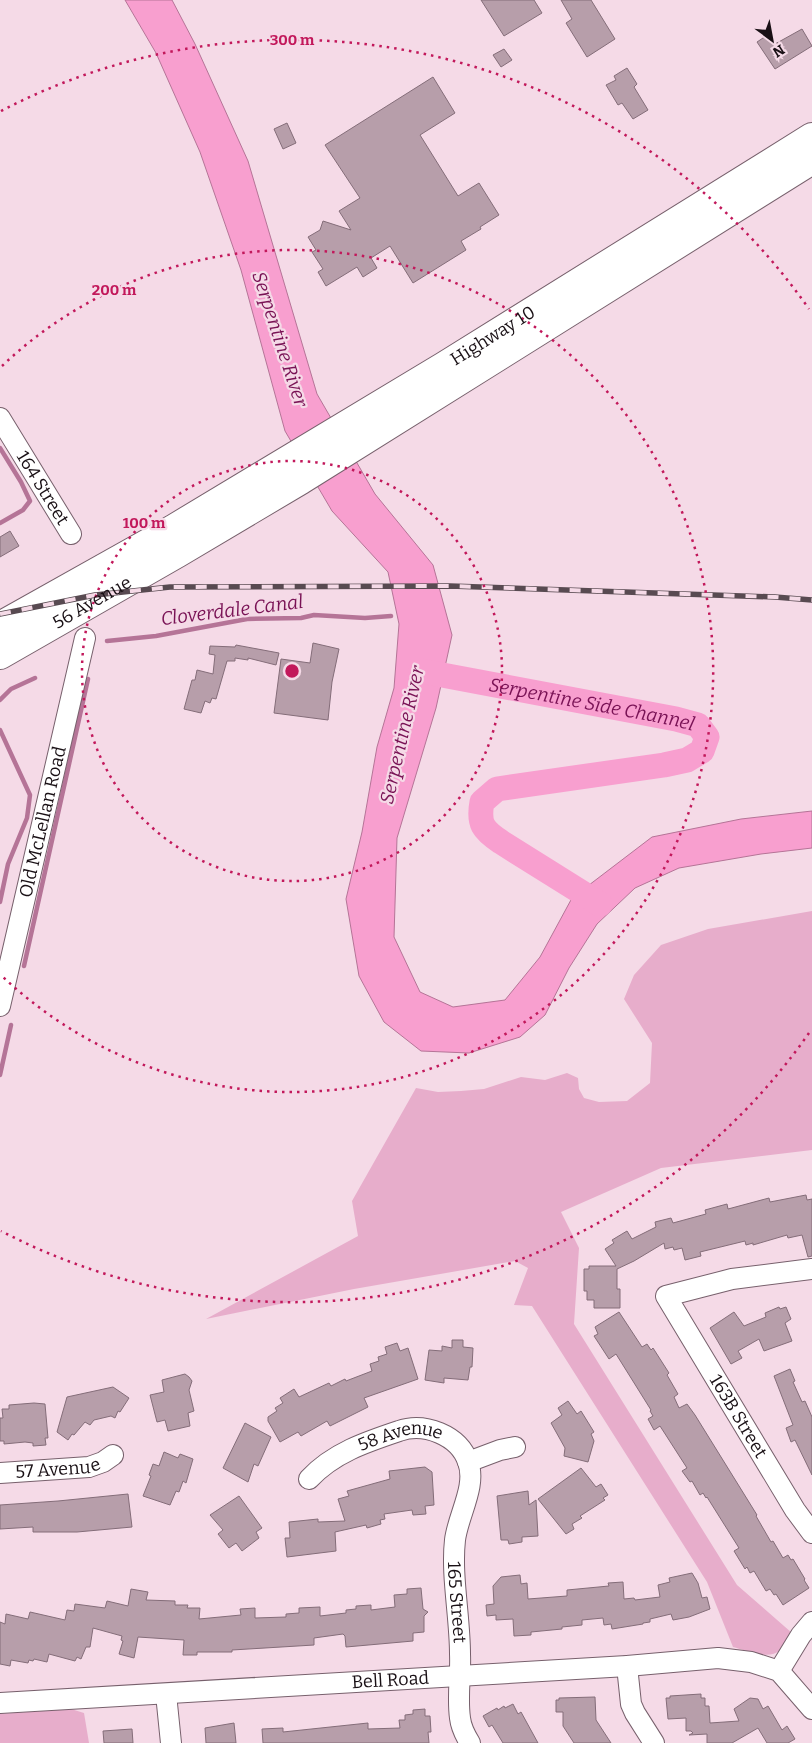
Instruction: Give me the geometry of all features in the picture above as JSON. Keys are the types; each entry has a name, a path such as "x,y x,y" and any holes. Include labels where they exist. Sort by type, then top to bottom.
{"highway":[{"name":"Highway 10","path":"449,375 812,137"},
{"name":"Highway 10","path":"179,539 449,375 812,160"},
{"name":"56 Avenue","path":"0,626 179,539"},
{"name":"56 Avenue","path":"0,655 179,539"}],"street":[{"name":"164 Street","path":"0,418 72,534"},
{"name":"Old McLellan Road","path":"0,1006 85,638"},
{"name":"163B Street","path":"812,1269 732,1278 666,1296 795,1510 812,1534"},
{"name":"58 Avenue","path":"309,1479 323,1464 339,1455 404,1429 417,1428 440,1433 460,1448 468,1462"},
{"path":"468,1462 515,1446"},
{"name":"57 Avenue","path":"0,1473 89,1466 103,1462 113,1455"},
{"name":"165 Street","path":"468,1462 470,1488 460,1514 454,1560 460,1654 460,1720 470,1743"},
{"path":"812,1622 800,1635 780,1672 812,1709"},
{"name":"Bell Road","path":"0,1703 460,1674 627,1666 718,1658 751,1662 780,1672"},
{"path":"627,1666 631,1704 654,1743"},
{"path":"166,1694 171,1743"}],"shaded area":[{"path":"812,911 812,1150 661,1168 561,1212 579,1248 574,1324 737,1585 792,1633 780,1650 770,1655 763,1655 733,1647 707,1582 532,1306 514,1305 528,1268 515,1261 354,1289 206,1319 358,1236 352,1201 416,1088 438,1092 484,1089 521,1077 545,1080 567,1073 578,1078 579,1089 584,1098 599,1102 627,1101 650,1083 652,1043 624,999 634,975 661,945 708,929"},
{"path":"71,1709 84,1713 89,1743 0,1743 0,1714"}],"water":[{"name":"Serpentine River","path":"125,0 172,0 195,44 248,161 317,394 375,494 433,565 452,635 436,708 397,838 394,937 420,992 453,1007 505,1000 540,957 572,898 652,837 741,819 812,811 812,848 761,854 679,868 635,888 597,924 569,968 545,1015 520,1037 469,1053 421,1051 384,1022 359,976 346,899 362,832 377,747 394,688 399,624 388,572 332,511 285,431 241,270 200,152 156,53"}],"building":[{"path":"481,0 534,0 542,13 504,36"},
{"path":"561,0 591,0 615,39 587,57 566,23 572,19"},
{"path":"802,29 812,46 775,69 757,42 769,34 775,44"},
{"path":"504,49 512,60 501,67 493,55"},
{"path":"627,68 637,84 634,87 648,110 633,119 622,103 618,105 606,85 616,80 614,76"},
{"path":"433,77 455,113 420,135 458,196 479,183 499,215 461,241 466,250 413,283 390,246 371,258 377,268 363,277 357,267 326,286 318,272 323,269 312,252 316,250 308,237 320,230 323,221 351,230 339,211 360,198 325,145"},
{"path":"287,123 296,143 283,149 274,129"},
{"path":"10,531 19,546 0,557 0,537"},
{"path":"313,643 339,649 332,682 328,720 274,713 281,659 310,663"},
{"path":"236,645 279,653 276,665 248,658 248,660 235,658 235,661 227,661 216,699 212,698 210,703 205,701 201,713 184,709 192,680 195,680 197,670 213,674 215,655 209,654 210,646 235,647"},
{"path":"806,1195 807,1200 812,1199 812,1256 808,1257 802,1235 788,1238 787,1235 753,1245 753,1243 746,1245 745,1241 700,1252 701,1256 685,1260 682,1248 674,1250 673,1247 665,1249 664,1243 617,1269 617,1289 620,1289 620,1308 594,1308 594,1300 587,1300 587,1291 584,1291 584,1269 589,1269 589,1266 616,1266 605,1249 614,1243 612,1240 627,1231 632,1239 656,1227 655,1222 671,1218 673,1223 706,1214 705,1210 727,1204 728,1209 769,1198 770,1202"},
{"path":"779,1307 780,1309 786,1307 791,1319 785,1323 792,1341 764,1351 759,1339 738,1351 742,1358 731,1364 710,1328 734,1312 744,1326 766,1317 765,1313"},
{"path":"619,1312 642,1347 647,1344 651,1350 653,1348 669,1373 667,1375 678,1394 674,1397 679,1408 687,1404 757,1515 771,1542 773,1541 783,1558 788,1555 791,1560 793,1559 805,1579 809,1588 783,1605 776,1594 774,1595 770,1589 766,1591 754,1571 750,1573 747,1567 745,1569 734,1551 739,1548 707,1497 703,1493 700,1495 692,1481 690,1482 682,1471 687,1468 660,1426 654,1430 648,1419 653,1416 651,1410 616,1354 609,1359 594,1336 598,1334 595,1327"},
{"path":"452,1340 463,1340 463,1347 473,1348 472,1367 470,1367 468,1380 444,1378 444,1383 425,1380 429,1350 442,1351 442,1346 452,1348"},
{"path":"397,1343 400,1351 408,1348 418,1379 364,1398 368,1407 330,1426 327,1421 301,1436 298,1432 280,1442 268,1421 268,1417 277,1411 275,1408 283,1403 280,1398 294,1389 299,1397 329,1383 331,1386 345,1379 346,1381 372,1371 370,1364 379,1361 378,1357 387,1354 385,1347"},
{"path":"790,1369 795,1381 793,1382 802,1402 805,1401 812,1417 812,1475 795,1440 791,1442 786,1428 793,1425 774,1376"},
{"path":"185,1374 192,1381 189,1390 194,1411 188,1413 190,1426 168,1431 165,1420 157,1422 150,1395 164,1392 162,1380"},
{"path":"113,1387 129,1398 120,1412 118,1411 115,1418 111,1416 94,1420 90,1425 85,1422 68,1440 57,1432 67,1397"},
{"path":"568,1401 577,1414 581,1411 594,1432 591,1434 594,1441 588,1462 564,1456 565,1448 551,1423 562,1415 558,1408"},
{"path":"45,1404 48,1438 45,1438 46,1445 33,1446 33,1443 25,1442 4,1444 4,1441 0,1441 0,1418 3,1418 2,1409 9,1409 9,1405"},
{"path":"245,1423 271,1437 258,1466 254,1464 248,1482 223,1468"},
{"path":"164,1452 178,1458 180,1454 193,1459 186,1483 183,1481 179,1492 176,1491 170,1505 143,1496 151,1476 149,1475 153,1464 159,1466"},
{"path":"425,1467 432,1472 434,1505 425,1506 426,1514 413,1515 412,1510 384,1514 385,1519 380,1520 381,1524 367,1528 366,1525 335,1532 336,1551 287,1557 285,1538 290,1538 289,1522 318,1519 318,1522 345,1521 338,1499 349,1496 347,1491 390,1479 389,1471"},
{"path":"581,1468 596,1487 601,1484 608,1495 603,1498 605,1500 580,1516 582,1518 572,1524 574,1529 566,1534 538,1499"},
{"path":"528,1491 529,1505 536,1500 538,1536 522,1537 522,1542 509,1544 508,1540 501,1540 497,1496"},
{"path":"128,1494 132,1527 77,1532 33,1532 33,1527 0,1529 0,1505"},
{"path":"239,1496 262,1528 256,1532 259,1538 242,1551 236,1543 229,1548 218,1534 223,1530 210,1515"},
{"path":"692,1573 698,1583 702,1598 707,1597 710,1609 689,1617 673,1620 671,1614 650,1619 650,1622 643,1624 612,1629 611,1624 604,1625 603,1618 582,1620 582,1625 531,1632 531,1635 514,1636 513,1619 496,1620 496,1615 487,1616 486,1605 494,1604 493,1586 501,1577 520,1575 521,1584 527,1583 528,1599 567,1596 567,1590 609,1586 608,1583 623,1582 624,1599 634,1598 635,1600 660,1597 658,1585 670,1582 669,1578"},
{"path":"421,1588 423,1609 428,1612 424,1616 424,1632 413,1633 413,1641 346,1647 343,1634 314,1638 314,1645 232,1650 232,1652 197,1652 197,1655 183,1655 184,1640 138,1637 134,1658 119,1654 123,1641 121,1640 122,1636 93,1628 90,1647 86,1647 81,1659 77,1657 75,1661 49,1654 47,1662 34,1659 33,1661 29,1660 28,1663 11,1660 10,1666 0,1664 0,1622 5,1624 6,1614 28,1619 30,1612 65,1620 67,1610 74,1611 75,1604 105,1608 107,1601 128,1606 131,1589 148,1592 146,1600 175,1601 175,1605 188,1605 187,1608 200,1608 199,1619 241,1615 240,1609 255,1608 255,1618 286,1617 286,1614 299,1613 299,1608 320,1607 320,1616 346,1613 346,1610 356,1609 356,1606 371,1605 371,1610 395,1607 394,1595 407,1594 407,1589"},
{"path":"701,1694 701,1698 705,1698 705,1706 709,1706 710,1723 739,1721 734,1709 750,1698 758,1699 763,1709 768,1706 782,1730 787,1726 795,1739 788,1743 767,1743 758,1728 732,1743 707,1743 707,1734 689,1735 693,1733 686,1731 686,1718 668,1719 666,1698 670,1698 670,1696"},
{"path":"595,1697 596,1720 611,1743 574,1743 563,1726 563,1712 556,1712 556,1700 559,1700 559,1698"},
{"path":"513,1704 518,1714 521,1712 538,1743 503,1743 492,1725 489,1727 483,1716 497,1708 498,1710"},
{"path":"425,1709 425,1716 430,1716 431,1732 428,1732 429,1743 263,1743 262,1729 283,1728 283,1732 368,1723 368,1729 400,1728 399,1720 405,1720 405,1715 413,1714 413,1710"},
{"path":"234,1723 236,1743 206,1743 205,1728"},
{"path":"132,1729 133,1743 104,1743 103,1731"}],"waterway":[{"path":"0,448 21,482 30,501 23,510 0,523"},
{"name":"Cloverdale Canal","path":"107,641 156,636 247,619 301,618 314,615 365,618 391,616"},
{"name":"Serpentine Side Channel","path":"421,671 676,719 698,725 707,737 702,751 687,760 497,789 482,802 481,816 483,826 490,834 600,904"},
{"path":"0,700 11,689 35,678"},
{"path":"24,966 88,679"},
{"path":"0,730 30,795 27,818 8,864 0,902"},
{"path":"0,1075 11,1025"}],"railway":[{"path":"0,614 95,595 170,587 450,586 775,597 812,600"}]}
